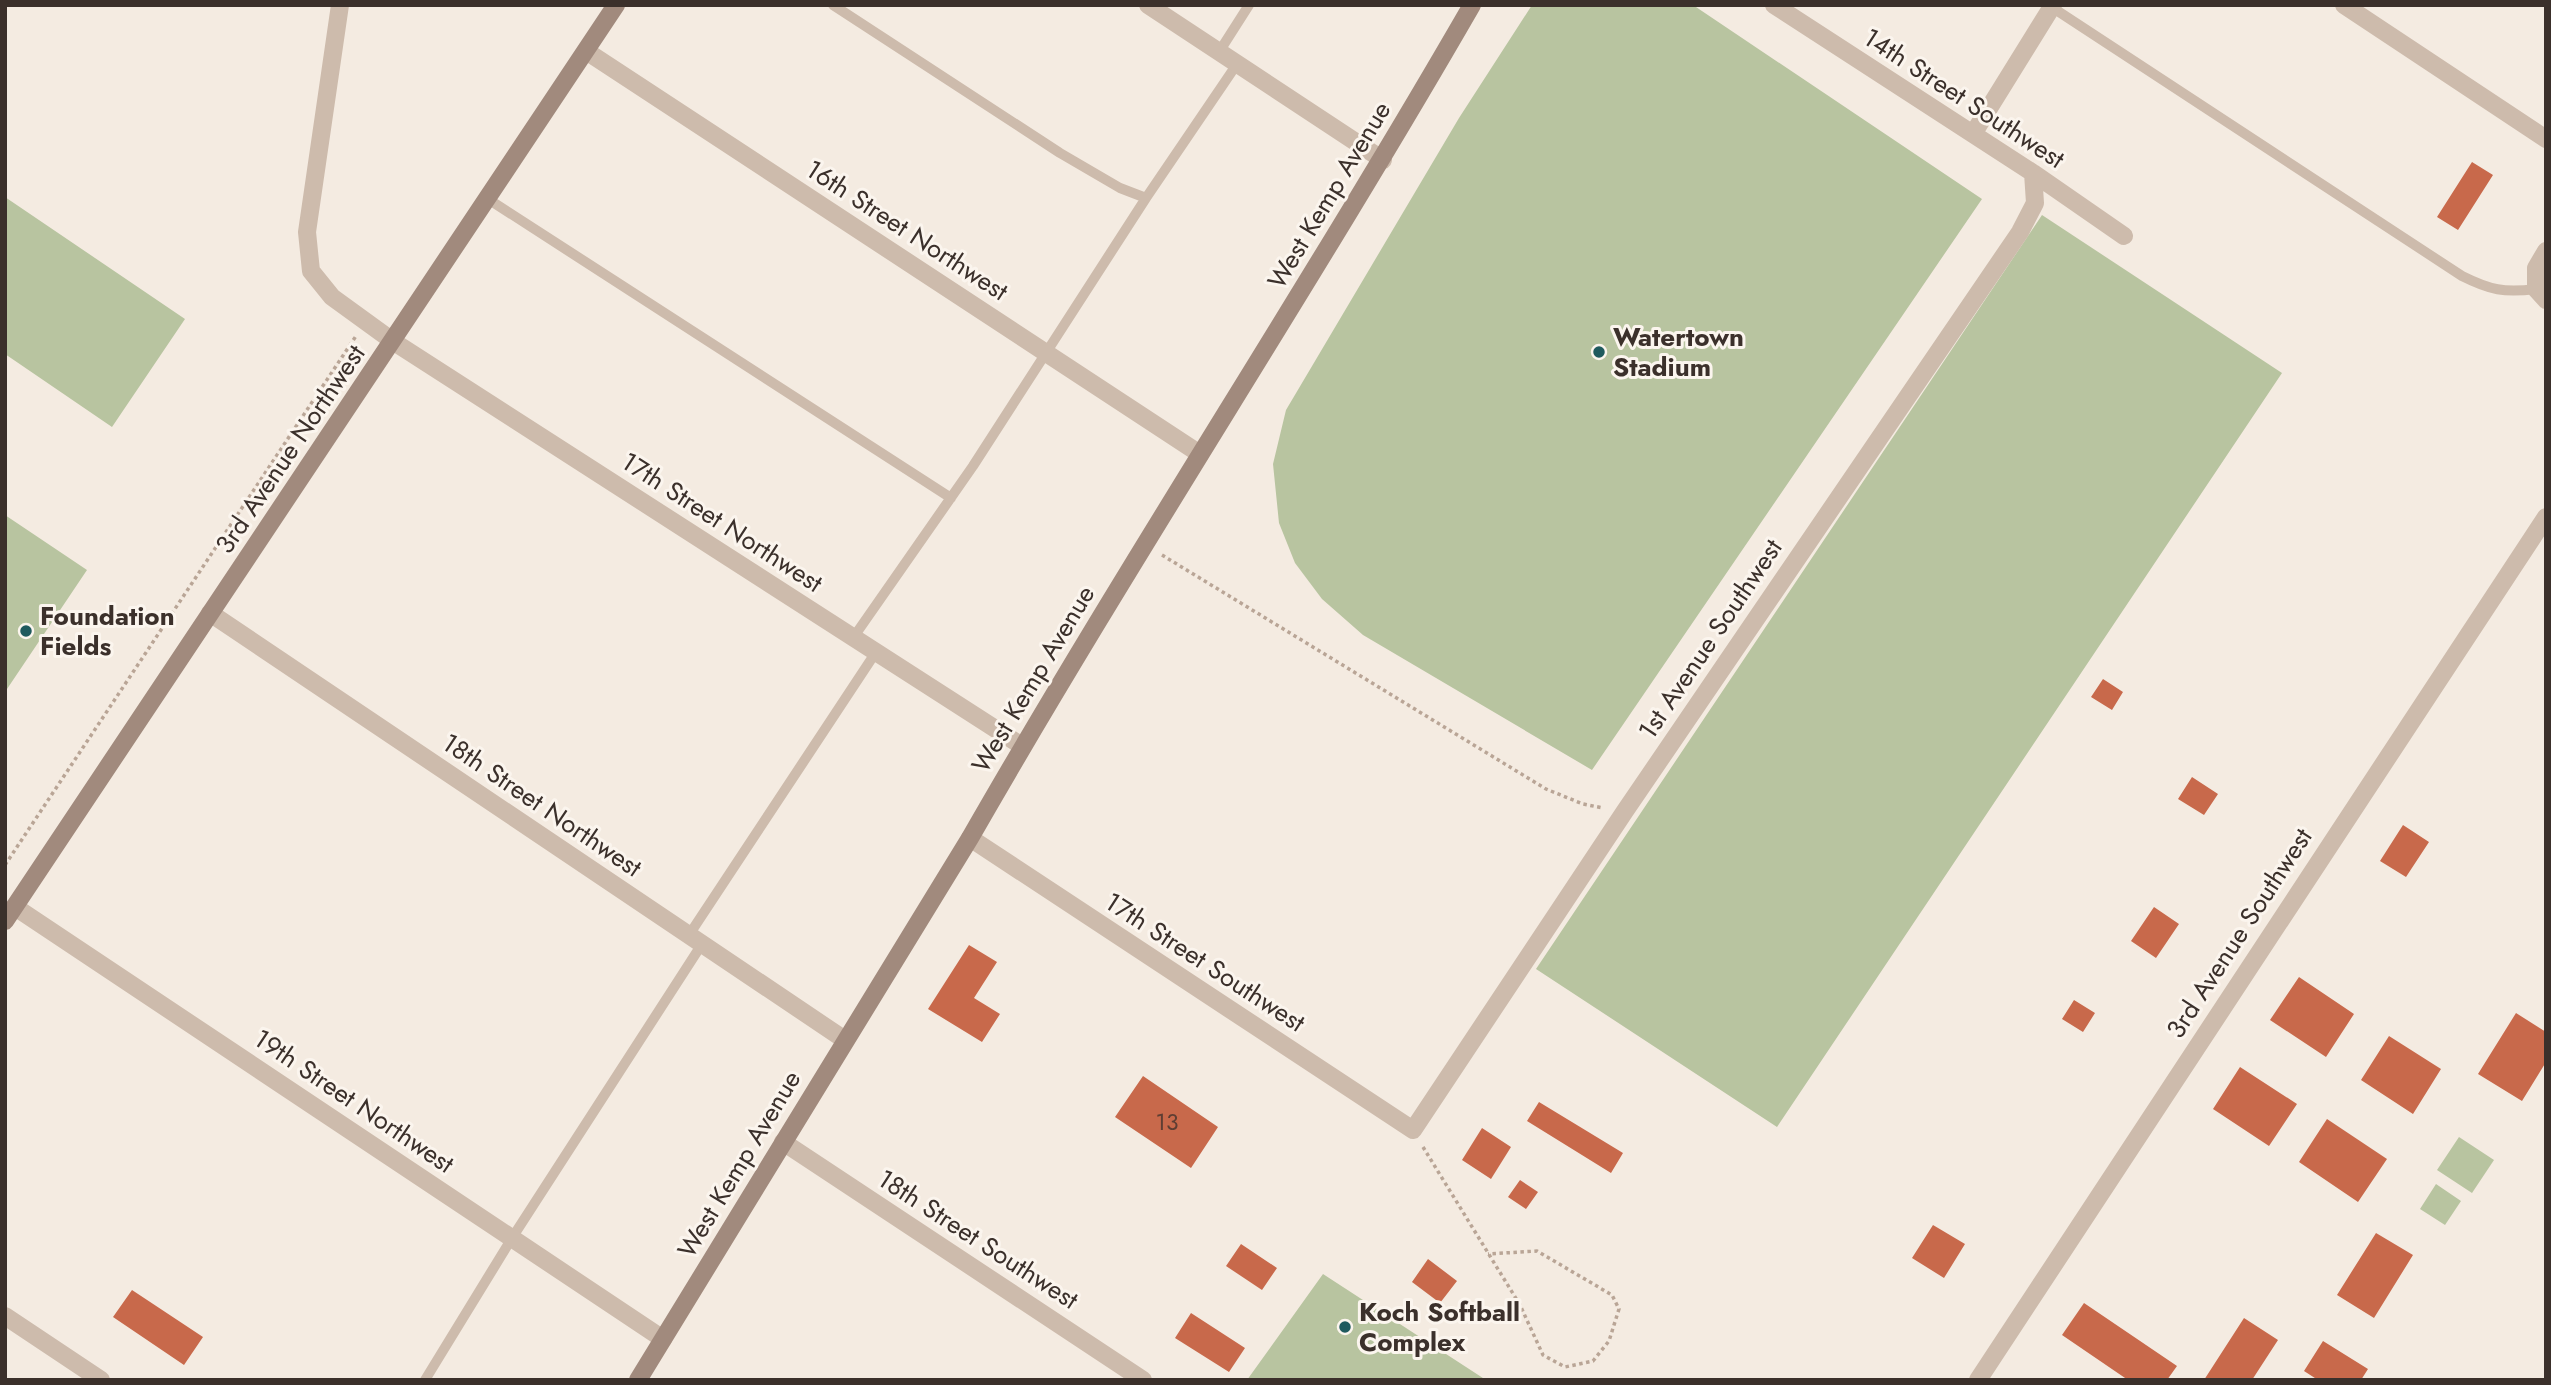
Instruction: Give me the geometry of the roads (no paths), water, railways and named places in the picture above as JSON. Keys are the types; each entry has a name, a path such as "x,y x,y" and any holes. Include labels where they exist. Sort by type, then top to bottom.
{"street":[{"name":"17th Street Northwest","path":"340,5 307,232 312,271 332,297 394,342 1022,746"},
{"name":"3rd Avenue Northwest","path":"10,914 394,342 616,5"},
{"path":"1148,5 1383,159"},
{"name":"West Kemp Avenue","path":"638,1380 970,838 1022,746 1200,454 1383,159 1472,5"},
{"name":"14th Street Southwest","path":"1774,5 2033,173 2124,236"},
{"path":"2344,5 2546,139"},
{"path":"1973,134 2051,6"},
{"name":"16th Street Northwest","path":"586,51 1200,454"},
{"name":"1st Avenue Southwest","path":"1412,1130 1625,811 2020,232 2035,203 2033,173"},
{"path":"2541,295 2536,268 2546,251"},
{"name":"3rd Avenue Southwest","path":"1978,1380 2546,517"},
{"name":"18th Street Northwest","path":"210,613 845,1040"},
{"name":"17th Street Southwest","path":"970,838 1412,1130"},
{"name":"19th Street Northwest","path":"10,914 512,1238 663,1339"},
{"name":"18th Street Southwest","path":"783,1142 1143,1380"},
{"path":"5,1316 101,1380"}],"lane":[{"path":"833,5 1060,153 1120,187 1146,198"},
{"path":"1219,52 1249,5"},
{"path":"2051,6 2462,276 2486,288 2541,295"},
{"path":"853,638 951,498 1146,198 1237,64"},
{"path":"488,199 951,498"},
{"path":"425,1380 695,939 876,652"}],"place":[{"name":"Watertown Stadium","path":"1599,352"},
{"name":"Foundation Fields","path":"26,631"},
{"name":"Koch Softball Complex","path":"1345,1327"}]}
